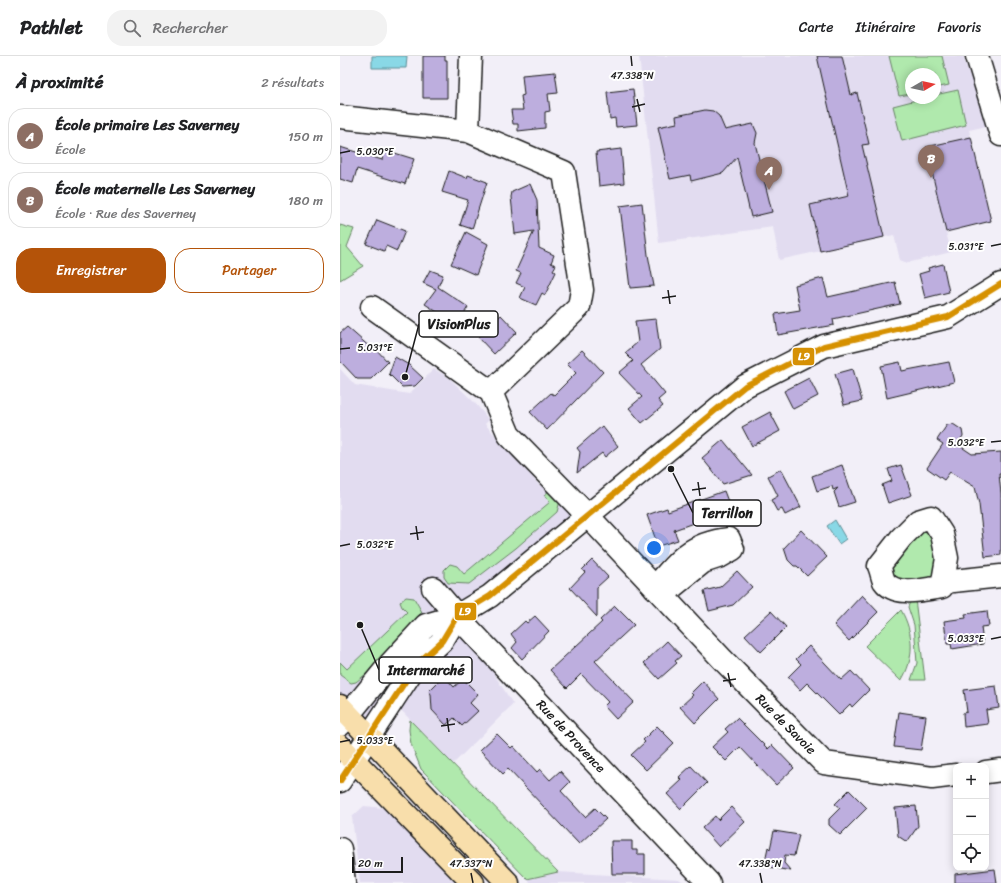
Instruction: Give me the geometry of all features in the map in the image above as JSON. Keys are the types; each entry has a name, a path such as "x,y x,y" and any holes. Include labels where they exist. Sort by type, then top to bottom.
{"main road":[{"path":"343,715 369,737 508,883"},
{"path":"347,753 473,883"}],"street":[{"path":"468,131 471,56"},
{"path":"977,56 1001,135"},
{"path":"340,118 468,131 564,172 582,290 579,307 491,392 372,307"},
{"path":"343,715 426,625 457,616 490,596 745,386 824,346 948,317 1001,284"},
{"name":"Rue de Savoie","path":"491,392 510,435 824,764 932,778 953,776"},
{"path":"943,582 1001,576"},
{"name":"Rue de Provence","path":"434,588 457,616 709,883"},
{"path":"340,781 347,753 369,737 416,666 442,641 457,616"},
{"path":"989,772 1001,770"},
{"path":"340,849 344,883"}],"shaded area":[{"path":"639,56 963,56 987,126 969,130 991,221 946,232 951,252 907,263 900,260 894,235 779,260 773,227 659,243"},
{"path":"340,369 355,385 409,394 434,369 449,378 475,403 489,420 485,424 539,485 571,498 587,515 457,616 513,704 453,764 400,709 369,737 340,706"},
{"path":"364,806 384,808 456,883 360,883 352,817"},
{"path":"558,872 679,879 684,883 531,883 527,879"}],"green space":[{"path":"889,56 942,56 949,85 941,87 941,68 905,68 905,95 899,96"},
{"path":"958,90 966,125 902,141 893,106 905,103 941,104 941,94"},
{"path":"340,225 354,229 347,247 363,266 340,280"},
{"path":"549,491 560,501 557,512 516,548 469,584 448,583 444,577 444,570 450,564 457,566 464,574 550,502 544,495"},
{"path":"924,531 933,535 937,552 935,577 919,584 895,578 891,565 917,533"},
{"path":"406,597 414,598 422,612 366,674 356,682 351,683 340,675 340,662 347,669 407,612 402,607 400,602"},
{"path":"915,599 925,680 911,680 917,663 914,625 908,607 910,602"},
{"path":"901,610 910,637 911,655 906,673 901,681 865,646"},
{"path":"410,720 558,872 527,879 421,769 411,744 409,730"}],"water":[{"path":"372,56 407,56 406,68 372,68"},
{"path":"835,520 846,539 839,544 827,526"}],"building":[{"path":"423,56 445,56 445,60 447,60 447,98 423,98"},
{"path":"817,56 842,56 851,95 857,93 869,144 862,145 884,237 820,251 810,205 849,196"},
{"path":"555,72 558,93 548,94 550,111 545,112 545,128 518,131 518,124 513,124 511,110 523,110 521,96 524,95 522,75"},
{"path":"633,89 637,125 616,127 615,118 610,119 607,92"},
{"path":"705,110 713,111 719,116 725,130 753,124 757,133 755,143 772,212 751,217 737,157 723,173 691,181 690,175 670,179 658,127 677,123 676,116"},
{"path":"971,137 991,221 946,232 926,147"},
{"path":"340,147 382,160 385,150 414,159 405,184 357,169 353,183 340,179"},
{"path":"621,149 624,183 599,186 596,152"},
{"path":"449,171 467,178 468,175 487,182 472,229 460,225 468,200 442,192"},
{"path":"530,184 537,200 539,248 554,255 551,263 556,265 553,270 556,272 545,295 542,293 536,305 520,298 525,287 516,283 521,273 516,271 534,231 515,234 511,197 512,192"},
{"path":"642,203 648,255 654,286 630,288 620,206"},
{"path":"377,220 405,231 397,251 386,246 384,251 366,244"},
{"path":"466,232 488,244 476,275 451,264"},
{"path":"943,264 949,292 925,298 919,274 929,271 928,268"},
{"path":"430,270 443,275 438,287 468,307 457,325 425,304 436,289 423,283"},
{"path":"823,278 828,297 895,282 900,304 833,319 834,325 778,335 775,314 800,310 795,285"},
{"path":"501,315 517,332 494,354 478,337"},
{"path":"656,319 660,349 641,365 665,394 658,400 663,406 642,423 629,408 642,397 619,373 633,361 625,353 638,342 635,321"},
{"path":"347,327 372,349 373,346 388,362 371,379 357,379 340,361 340,333"},
{"path":"582,350 603,372 547,430 530,412 551,393 554,395 576,373 567,364"},
{"path":"395,357 409,365 423,378 415,386 402,387 389,374"},
{"path":"900,362 902,371 949,362 954,382 887,398 881,366"},
{"path":"853,369 862,401 844,405 835,374"},
{"path":"809,378 818,396 793,409 784,391"},
{"path":"770,412 780,431 752,446 742,427"},
{"path":"953,424 962,430 963,436 957,444 972,454 1001,452 1001,474 999,474 1001,494 1001,555 985,557 979,504 975,487 950,472 944,480 927,468 943,444 937,440 947,425"},
{"path":"602,426 618,446 605,457 602,453 577,473 580,452 577,448"},
{"path":"723,440 752,475 723,484 702,458"},
{"path":"842,465 855,502 839,507 834,492 838,488 833,490 832,486 817,491 812,476"},
{"path":"901,465 912,495 888,503 882,485 892,481 888,469"},
{"path":"781,469 801,507 785,515 782,509 777,511 771,500 778,496 768,476"},
{"path":"724,491 732,512 711,519 710,517 674,530 678,540 658,546 647,515 667,508 668,511"},
{"path":"801,530 827,557 807,576 797,566 794,566 788,560 784,548"},
{"path":"592,560 608,577 597,587 597,617 570,588 585,572 582,570"},
{"path":"737,571 752,587 733,605 709,611 704,591 720,587"},
{"path":"862,595 878,612 849,641 834,625"},
{"path":"615,606 634,625 595,661 634,702 616,719 604,706 608,702 581,674 567,688 550,670 602,622 600,620"},
{"path":"771,611 786,627 761,652 745,635"},
{"path":"987,611 989,626 981,627 983,644 952,649 951,644 947,644 944,621 966,618 965,614"},
{"path":"535,616 549,631 522,659 512,648 517,642 511,634 525,621 527,623"},
{"path":"667,641 681,656 675,661 677,663 659,679 644,663"},
{"path":"809,646 841,680 851,671 869,690 852,707 850,704 839,715 807,683 800,690 788,677 801,664 796,659"},
{"path":"444,676 454,687 463,679 478,694 470,703 478,711 462,726 454,718 446,725 432,710 431,694 429,691"},
{"path":"703,681 719,699 695,723 680,707 693,695 691,693"},
{"path":"996,686 999,708 986,710 988,724 964,727 963,713 967,712 964,690"},
{"path":"899,712 926,716 921,750 894,747"},
{"path":"737,718 768,749 772,745 794,768 776,785 740,747 726,761 712,747 728,732 725,729"},
{"path":"657,726 674,743 646,770 631,755 645,742 643,740"},
{"path":"497,734 511,748 513,746 537,772 540,769 550,780 560,771 570,782 561,791 585,817 595,808 606,819 579,844 508,769 503,774 480,750"},
{"path":"691,766 707,783 681,809 667,794 682,780 679,777"},
{"path":"849,790 867,808 840,835 829,825 829,819 840,808 835,804"},
{"path":"916,806 918,826 907,842 898,836 895,808"},
{"path":"731,807 745,822 719,847 702,828 715,816 718,820"},
{"path":"774,831 799,835 794,856 785,855 784,863 791,871 764,866 768,847 770,849"},
{"path":"611,841 632,841 632,850 637,850 637,854 645,854 645,874 612,874"},
{"path":"995,869 997,883 955,883 955,874 989,871"}],"transit line":[{"name":"L9","path":"340,781 416,665 442,641 457,616 490,596 745,386 824,346 948,317 1001,284"}],"place":[{"name":"École maternelle Les Saverney","path":"931,178"},
{"name":"École primaire Les Saverney","path":"769,190"},
{"name":"VisionPlus","path":"405,377"},
{"name":"Terrillon","path":"671,469"},
{"name":"Intermarché","path":"360,625"}]}
